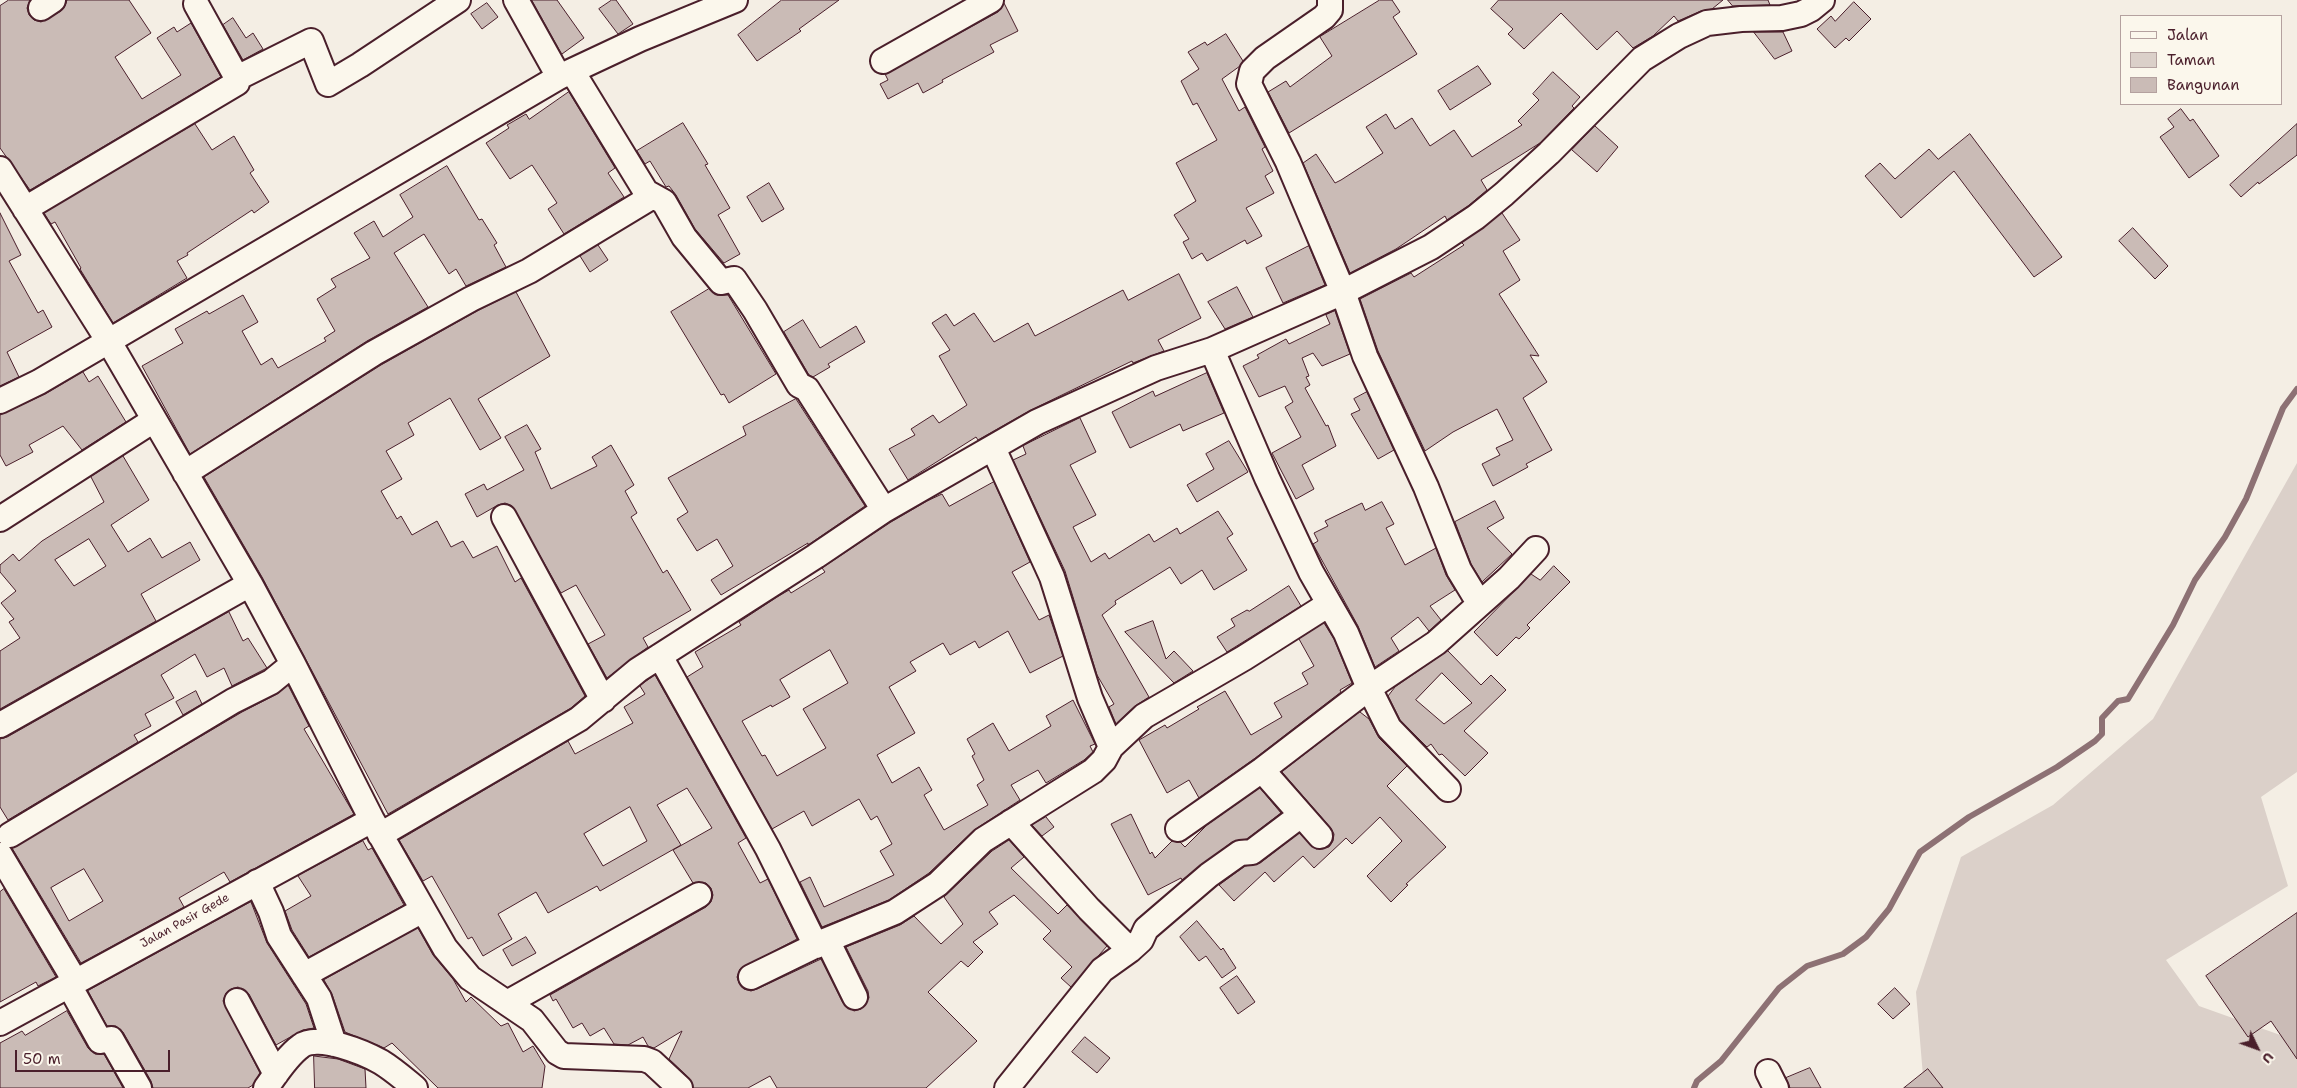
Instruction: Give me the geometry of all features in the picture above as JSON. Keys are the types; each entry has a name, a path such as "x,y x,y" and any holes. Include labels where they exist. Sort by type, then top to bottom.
{"street":[{"path":"237,78 310,41 328,84 458,0"},
{"path":"516,0 646,192 664,202 684,237 722,282 734,279 800,385 808,389 884,510"},
{"path":"0,401 39,382 566,74 640,39 735,0"},
{"path":"883,61 992,0"},
{"path":"1330,0 1330,10 1324,17 1266,58 1252,71 1249,84 1251,93 1288,162 1343,292 1365,356 1426,487 1459,570 1479,603"},
{"name":"Jalan Pasir Gede","path":"0,1023 256,882 376,827 579,719 638,670 884,510 1045,418 1156,368 1212,350 1343,292 1430,248 1476,217 1549,153 1642,60 1679,36 1707,23 1741,19 1782,18 1801,14 1822,0"},
{"path":"25,209 237,83 237,78 196,4"},
{"path":"0,169 108,340 250,584 376,827 446,948 464,972 481,986 532,1020 557,1052 564,1056 617,1059 637,1057 644,1059 652,1062 680,1088"},
{"path":"185,473 374,353 471,299 529,271 653,196"},
{"path":"1212,350 1266,478 1329,604 1346,633 1369,688 1389,728 1448,790"},
{"path":"0,519 154,420"},
{"path":"993,448 1052,577 1090,698 1111,747"},
{"path":"504,517 603,700"},
{"path":"1178,829 1262,770 1369,688 1436,643 1509,578 1536,549"},
{"path":"0,725 250,584"},
{"path":"751,977 822,943 894,912 938,884 983,840 1093,771 1104,760 1111,747 1144,716 1244,658 1329,604"},
{"path":"660,656 768,849 855,997"},
{"path":"139,1088 111,1040 100,1041 3,840 233,701 271,682 293,664"},
{"path":"1262,770 1320,836"},
{"path":"1007,1088 1102,970 1130,950 1141,940 1146,930 1209,875 1240,853 1252,852 1302,815"},
{"path":"1011,822 1089,909 1130,950"},
{"path":"256,882 271,912 279,936 319,998 334,1044"},
{"path":"507,1003 700,896"},
{"path":"304,975 423,910"},
{"path":"237,1001 271,1081 301,1046 310,1043 334,1044 380,1062 415,1088"}],"green space":[{"path":"2297,463 2297,772 2261,797 2288,886 2166,960 2199,1006 2297,1041 2297,1088 1924,1088 1916,992 1961,857 2053,805 2153,719"}],"building":[{"path":"9,0 30,0 27,8 29,15 34,20 41,22 61,11 67,0 129,0 151,33 115,57 142,99 181,75 157,38 174,27 177,32 191,23 221,77 30,190 0,148 0,6"},
{"path":"532,0 557,0 584,38 562,54"},
{"path":"612,0 616,0 633,24 618,34 599,9"},
{"path":"782,0 839,0 799,29 801,31 757,61 738,35"},
{"path":"1380,0 1392,0 1400,12 1393,17 1417,54 1289,133 1268,92 1286,81 1290,87 1332,56 1320,37"},
{"path":"1499,0 1723,0 1712,9 1701,11 1678,21 1674,16 1653,36 1633,48 1617,31 1597,50 1561,13 1524,49 1508,34 1513,29 1491,9"},
{"path":"1728,0 1768,0 1770,5 1733,6"},
{"path":"1854,2 1871,19 1849,41 1846,38 1835,48 1817,29 1831,16 1835,21"},
{"path":"487,3 498,17 482,29 471,14"},
{"path":"1004,3 1018,31 990,45 994,52 942,80 943,82 923,93 918,83 888,99 880,84 888,80 885,74 998,12"},
{"path":"233,18 246,38 253,33 263,49 243,60 223,25"},
{"path":"1754,32 1783,32 1792,51 1775,59"},
{"path":"1226,34 1243,61 1240,66 1222,79 1239,111 1245,107 1265,147 1262,149 1273,171 1265,176 1274,193 1246,208 1262,236 1247,244 1245,240 1207,261 1202,253 1192,259 1183,242 1189,239 1174,215 1196,201 1176,163 1217,140 1197,103 1193,105 1181,81 1199,69 1188,52 1205,42 1207,45"},
{"path":"1478,66 1491,84 1450,110 1438,91"},
{"path":"1553,72 1580,97 1572,106 1574,108 1540,143 1481,180 1487,190 1468,206 1447,220 1445,216 1396,249 1350,273 1303,163 1316,154 1335,183 1341,180 1383,153 1366,127 1386,114 1395,129 1412,118 1430,146 1454,130 1472,157 1522,125 1518,121 1539,100 1533,94"},
{"path":"569,92 615,168 608,173 624,197 564,234 548,209 557,203 532,165 510,179 486,143 509,128 507,125 526,114 529,119"},
{"path":"2181,109 2190,121 2193,119 2219,156 2189,178 2160,137 2174,127 2168,119"},
{"path":"683,123 708,164 705,165 730,208 718,215 740,254 724,263 695,229 676,195 669,186 666,187 650,161 645,164 637,151"},
{"path":"195,124 212,150 234,136 254,170 250,173 269,202 254,213 252,210 187,253 188,255 177,261 187,278 113,323 80,269 55,222 51,224 44,213"},
{"path":"2297,124 2297,155 2259,184 2258,182 2241,197 2230,185"},
{"path":"1595,126 1618,147 1597,172 1572,150"},
{"path":"1970,134 2062,257 2034,277 1954,171 1901,218 1865,176 1880,163 1895,179 1929,149 1938,159"},
{"path":"447,166 479,220 482,219 497,243 494,245 506,267 466,286 456,269 449,274 424,234 394,253 428,307 367,341 190,454 142,366 183,343 175,329 207,311 209,314 243,295 258,322 242,331 261,365 272,358 278,368 326,341 324,338 335,331 317,299 336,287 331,279 370,258 354,233 374,221 383,237 413,217 400,195"},
{"path":"769,183 784,209 762,222 747,197"},
{"path":"0,213 21,255 9,261 38,313 43,310 52,327 7,352 19,377 0,386"},
{"path":"1502,213 1520,240 1503,251 1520,280 1499,294 1539,356 1530,355 1547,382 1523,398 1552,450 1526,464 1528,467 1493,486 1482,464 1500,455 1496,448 1513,440 1497,409 1453,432 1425,451 1378,351 1360,299 1411,273 1414,277 1464,245 1462,243"},
{"path":"2133,228 2168,266 2155,279 2119,241"},
{"path":"598,245 608,260 590,272 580,256"},
{"path":"1309,246 1325,285 1283,303 1266,268"},
{"path":"1179,274 1201,318 1158,340 1164,351 1133,363 1132,361 1031,410 978,440 976,437 908,480 889,449 915,435 911,429 933,415 939,423 967,405 939,356 950,350 932,323 946,314 954,326 974,313 994,342 1028,323 1035,336 1123,290 1128,300"},
{"path":"1237,287 1253,317 1225,329 1208,302"},
{"path":"709,289 717,295 728,295 776,374 729,403 724,394 721,395 671,312"},
{"path":"516,292 550,356 478,399 501,438 480,450 450,398 408,423 414,435 386,451 402,479 381,491 397,519 401,516 412,535 437,521 451,547 463,541 473,558 497,546 515,582 521,578 585,696 571,708 388,814 262,577 204,477 381,365 477,311"},
{"path":"1335,311 1350,354 1322,366 1313,353 1302,358 1309,376 1306,377 1310,385 1305,388 1326,426 1328,425 1336,446 1302,465 1314,489 1296,499 1272,453 1301,437 1285,407 1293,402 1285,386 1259,397 1243,366 1259,358 1257,355 1286,339 1289,344 1330,324 1326,315"},
{"path":"803,320 820,348 856,326 865,342 828,364 830,367 813,377 809,375 784,332"},
{"path":"83,372 89,382 98,376 126,422 82,450 63,426 29,445 33,452 6,466 0,455 0,415 45,394"},
{"path":"1207,373 1224,413 1183,431 1180,424 1130,448 1112,412 1153,391 1155,396"},
{"path":"1367,392 1394,450 1378,459 1351,414 1360,410 1354,399"},
{"path":"796,399 865,506 808,545 808,543 721,595 711,580 733,566 717,539 697,551 677,519 688,512 668,478 746,435 743,427"},
{"path":"1080,418 1096,452 1070,465 1096,515 1073,527 1091,562 1105,553 1109,559 1149,534 1154,542 1177,528 1180,534 1218,511 1233,534 1227,538 1247,570 1214,590 1202,570 1181,584 1170,567 1115,601 1116,604 1102,615 1149,697 1135,706 1116,724 1109,707 1114,704 1097,675 1065,571 1013,460 1026,454 1023,446"},
{"path":"527,425 541,449 535,452 551,489 597,466 592,457 611,445 634,485 625,491 637,513 631,517 663,573 667,570 691,610 643,638 648,647 607,678 588,644 605,635 576,585 561,593 512,506 505,503 498,505 477,517 465,494 484,484 487,490 524,470 505,437"},
{"path":"1229,441 1248,472 1197,502 1187,485 1214,469 1206,454"},
{"path":"123,456 149,500 111,525 128,552 150,538 162,558 190,542 200,560 141,594 156,621 0,709 0,651 20,638 9,622 14,619 1,603 16,591 0,572 0,565 13,554 19,561 42,541 104,502 91,477","holes":["89,539 106,566 74,586 55,560"]},
{"path":"994,482 1030,562 1012,572 1039,620 1049,615 1063,656 1030,673 1008,631 979,648 975,641 950,655 943,643 910,662 916,671 889,687 915,733 877,755 892,783 919,767 932,790 924,795 944,830 988,805 977,785 984,780 972,756 975,754 967,739 993,723 1009,751 1051,726 1046,716 1073,700 1095,744 1090,746 1093,752 1084,760 1046,783 1038,770 1011,785 1020,800 974,830 929,873 889,900 822,927 800,882 810,877 824,907 894,875 880,851 892,844 877,816 871,820 859,799 812,826 804,811 772,829 687,677 703,667 695,652 741,625 739,622 777,597 789,590 791,593 825,572 822,568 891,522 942,494 949,506","holes":["830,650 848,683 803,709 826,748 777,776 765,755 762,756 742,721 790,697 780,680"]},
{"path":"1495,501 1504,518 1487,528 1512,554 1482,582 1471,564 1455,522"},
{"path":"1382,502 1394,524 1386,528 1405,565 1436,548 1446,575 1455,590 1430,606 1441,620 1429,631 1418,617 1391,638 1399,651 1375,667 1358,626 1313,544 1318,541 1314,533 1328,526 1325,521 1362,503 1365,510"},
{"path":"1554,566 1570,582 1527,625 1530,628 1519,639 1516,637 1497,656 1474,632 1531,574 1540,580"},
{"path":"1289,586 1301,606 1227,652 1217,637 1235,626 1231,619 1247,610 1249,611"},
{"path":"229,612 243,641 248,638 267,668 232,686 224,668 207,677 195,654 161,675 174,698 145,714 151,726 134,735 138,742 8,820 0,807 0,739 7,737"},
{"path":"1153,621 1166,659 1174,651 1193,671 1174,683 1125,632"},
{"path":"1324,623 1334,639 1352,683 1340,690 1341,692 1254,759 1199,798 1189,780 1167,793 1139,740 1165,725 1167,728 1199,709 1197,707 1225,691 1251,735 1282,717 1274,703 1308,684 1302,673 1314,666 1299,639"},
{"path":"1448,651 1481,685 1491,675 1506,690 1464,731 1488,753 1465,776 1442,754 1439,755 1431,744 1427,747 1400,720 1388,696 1395,687","holes":["1442,673 1472,703 1444,724 1416,700"]},
{"path":"655,675 746,838 738,843 760,883 768,879 797,939 740,969 737,977 744,989 751,991 757,989 821,959 843,1003 854,1011 861,1009 869,998 868,991 846,947 900,925 914,916 941,944 963,924 944,897 992,851 1009,840 1024,857 1011,868 1058,914 1067,905 1107,946 1071,987 1061,978 1072,967 1043,939 1051,931 1014,895 989,912 998,924 973,942 983,952 968,967 961,961 928,992 977,1041 926,1088 777,1088 770,1076 748,1088 693,1088 689,1078 669,1059 682,1031 654,1048 648,1046 643,1037 628,1045 614,1044 604,1028 590,1036 582,1023 573,1028 556,999 553,1001 550,995 706,907 711,902 713,895 711,888 706,883 693,883 673,850 712,828 687,788 657,805 681,845 600,891 597,886 548,913 536,892 498,914 512,939 483,956 472,937 468,939 432,876 423,881 399,840 568,741 575,754 633,723 624,707 645,694 640,686","holes":["630,807 647,841 603,866 584,834"]},
{"path":"288,685 309,726 304,729 354,814 230,882 224,872 179,898 184,907 81,963 12,848 242,712 277,694","holes":["84,869 103,901 69,921 51,888"]},
{"path":"196,691 202,704 183,715 176,702"},
{"path":"1360,712 1369,719 1379,738 1407,766 1387,786 1446,847 1406,884 1408,885 1391,902 1367,876 1402,841 1380,817 1352,844 1346,838 1314,868 1303,856 1274,882 1265,872 1234,901 1219,885 1245,866 1260,863 1299,833 1316,849 1329,847 1333,841 1334,834 1330,827 1282,772"},
{"path":"1260,788 1281,813 1247,839 1232,842 1182,880 1181,878 1148,895 1111,824 1131,814 1150,854 1152,852 1155,858 1172,841 1180,842 1185,847 1207,825"},
{"path":"1046,817 1054,827 1042,836 1032,825"},
{"path":"363,841 368,850 372,848 404,905 309,957 292,930 285,911 311,896 298,876"},
{"path":"4,889 56,977 38,986 36,982 0,1002 0,892"},
{"path":"251,902 267,943 306,1004 314,1028 303,1030 276,1045 249,994 238,987 231,989 226,993 223,1001 260,1073 253,1085 248,1088 153,1088 151,1081 123,1032 116,1026 107,1026 88,991"},
{"path":"2297,913 2297,1059 2271,1021 2248,1037 2206,976"},
{"path":"1197,921 1221,950 1223,948 1236,968 1222,978 1206,956 1199,961 1180,937"},
{"path":"418,928 433,955 453,979 466,1002 471,997 501,1026 508,1023 523,1052 533,1046 545,1066 542,1088 438,1088 392,1043 384,1048 345,1032 332,994 324,980"},
{"path":"526,937 536,953 512,966 503,950"},
{"path":"1237,976 1255,1002 1238,1014 1220,988"},
{"path":"1895,988 1910,1004 1893,1019 1878,1004"},
{"path":"67,1011 88,1048 95,1054 104,1054 123,1088 0,1088 0,1043 22,1031 25,1035"},
{"path":"1085,1037 1110,1058 1097,1073 1072,1052"},
{"path":"314,1056 338,1059 365,1069 366,1088 315,1088"},
{"path":"1810,1068 1821,1088 1790,1088 1786,1078"},
{"path":"1928,1069 1943,1088 1904,1088"}],"waterway":[{"path":"1694,1088 1697,1081 1721,1061 1779,988 1807,966 1843,954 1866,937 1889,909 1920,852 1969,817 2057,767 2095,741 2102,734 2102,718 2118,701 2128,699 2173,625 2195,580 2225,537 2246,499 2283,408 2297,389"}]}
